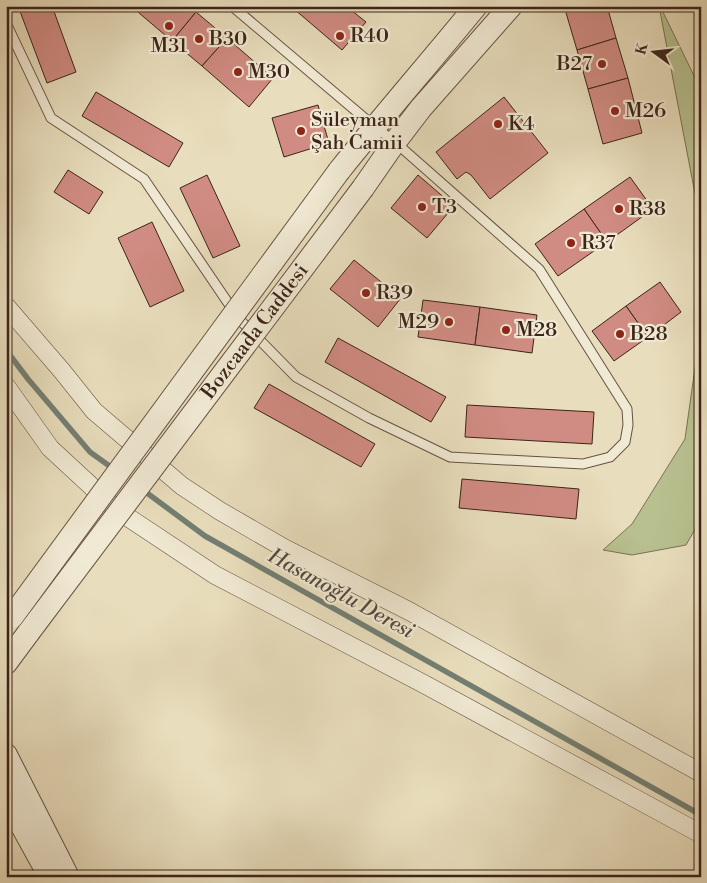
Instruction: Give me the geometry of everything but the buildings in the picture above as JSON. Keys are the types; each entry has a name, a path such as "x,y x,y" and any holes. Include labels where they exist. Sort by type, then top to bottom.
{"street":[{"name":"Bozcaada Caddesi","path":"9,621 339,171 476,6"},
{"name":"Bozcaada Caddesi","path":"6,663 363,188 395,142 422,108 511,6"},
{"path":"6,306 94,410 182,486 220,511 284,548 409,611 701,773"},
{"path":"6,386 50,448 117,510 215,575 422,683 701,834"},
{"path":"6,755 68,877"},
{"path":"6,797 50,877"}],"lane":[{"path":"6,23 51,118 144,179 239,319 296,377 369,418 450,457 584,464 610,457 625,442 628,425 627,409 539,269 395,142 232,6"}],"green space":[{"path":"659,6 701,90 701,225"},
{"path":"701,325 701,519 686,545 632,555 603,550 632,524 685,439"}],"waterway":[{"name":"Hasanoğlu Deresi","path":"6,350 90,452 115,470"},
{"name":"Hasanoğlu Deresi","path":"143,490 205,536 701,815"}],"place":[{"name":"M31","path":"169,26"},
{"name":"R40","path":"340,36"},
{"name":"B30","path":"199,39"},
{"name":"B27","path":"602,64"},
{"name":"M30","path":"238,72"},
{"name":"M26","path":"615,111"},
{"name":"K4","path":"498,124"},
{"name":"Süleyman Şah Camii","path":"301,131"},
{"name":"T3","path":"422,207"},
{"name":"R38","path":"619,209"},
{"name":"R37","path":"571,243"},
{"name":"R39","path":"366,293"},
{"name":"M29","path":"449,322"},
{"name":"M28","path":"506,330"},
{"name":"B28","path":"620,334"}]}
